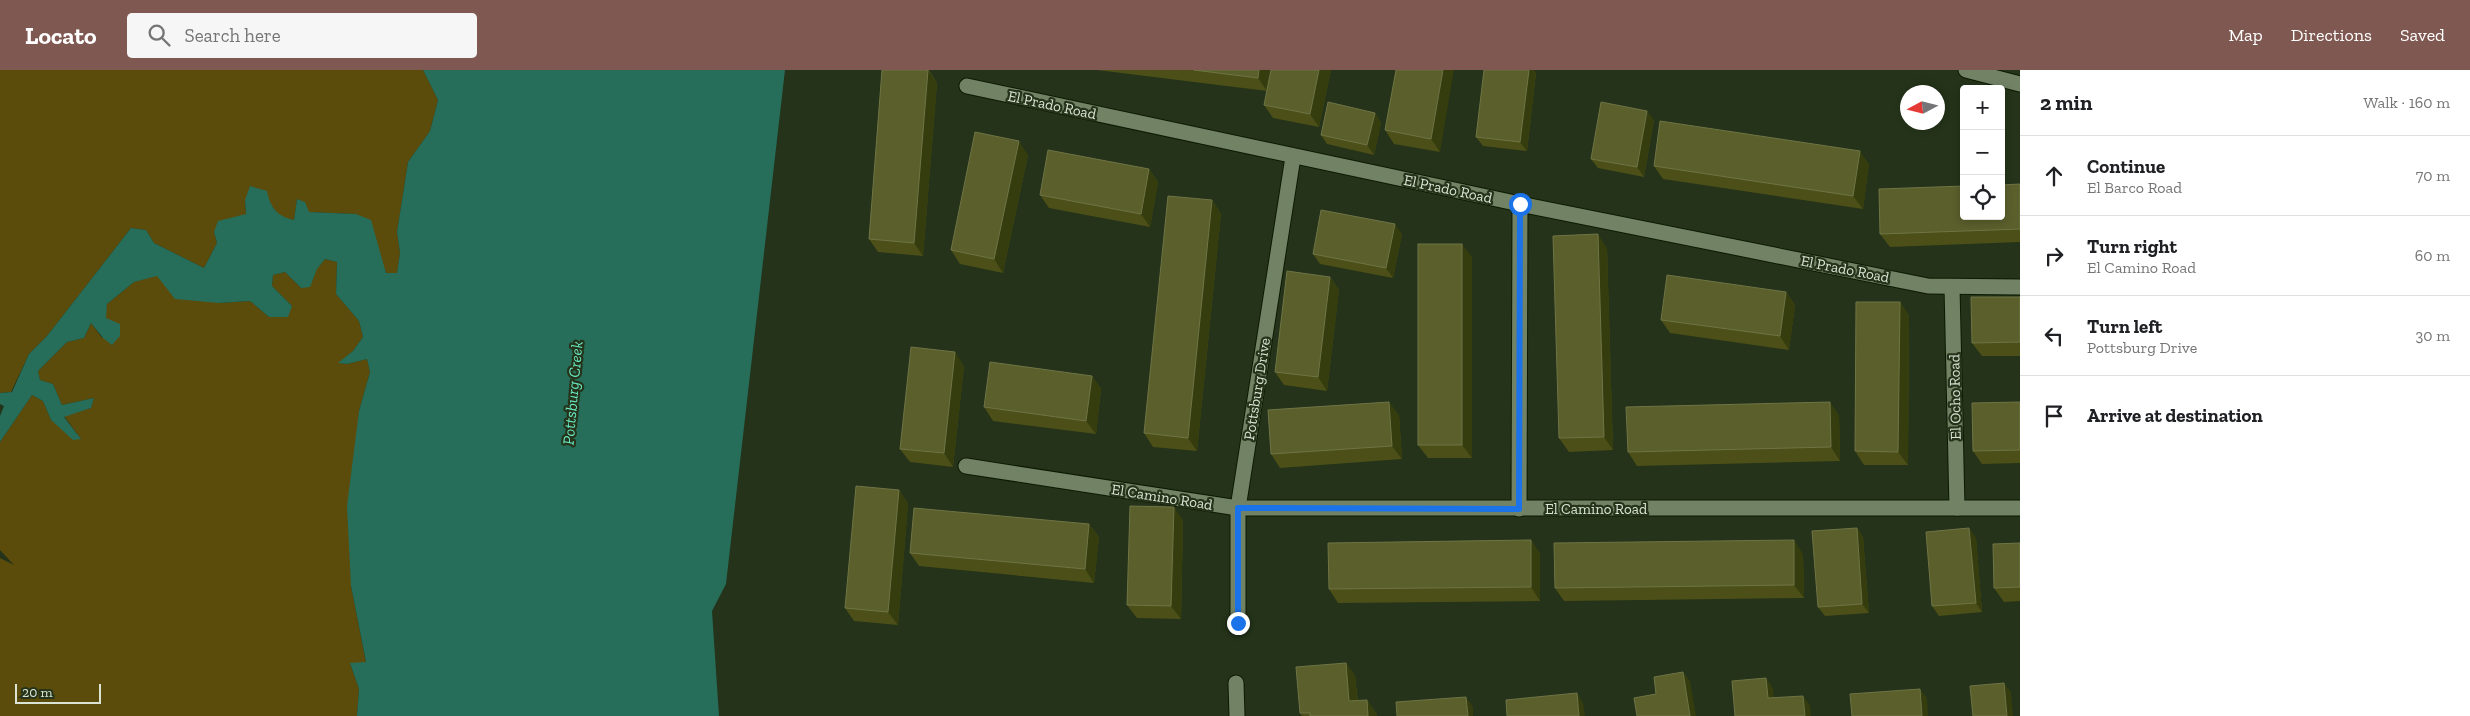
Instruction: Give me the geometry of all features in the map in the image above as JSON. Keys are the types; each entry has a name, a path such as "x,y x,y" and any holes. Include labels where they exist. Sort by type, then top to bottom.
{"street":[{"path":"1966,70 2020,84"},
{"name":"El Prado Road","path":"967,86 1520,204 1928,286 2020,287"},
{"name":"Pottsburg Drive","path":"1238,623 1238,508 1293,156"},
{"path":"1519,509 1520,204"},
{"name":"El Ocho Road","path":"1952,287 1957,508"},
{"name":"El Camino Road","path":"966,466 1238,508 2020,508"},
{"path":"1236,683 1237,716"}],"shaded area":[{"path":"0,70 423,70 438,100 430,131 408,162 397,232 400,253 397,273 387,274 356,214 308,212 297,199 294,220 280,217 269,202 245,200 246,214 214,232 217,243 204,268 154,243 146,230 131,228 47,336 29,354 11,392 0,393"},
{"path":"325,259 337,262 336,294 359,321 363,337 353,351 339,363 347,364 367,359 370,372 359,411 351,586 366,663 350,663 359,689 357,716 0,716 0,558 14,565 0,550 0,442 32,395 43,401 51,420 81,439 64,416 91,408 94,398 62,405 53,384 40,380 38,371 67,342 84,338 91,323 102,338 107,304 134,282 157,275 219,303 250,301 269,317 292,306 272,286 273,275 285,272 301,288"}],"water":[{"name":"Pottsburg Creek","path":"423,70 785,70 726,584 712,611 719,716 357,716 359,689 350,663 366,662 351,586 347,506 359,411 370,372 367,359 347,364 338,363 353,351 363,337 359,321 336,294 337,262 325,259 317,269 310,287 301,288 285,272 273,275 272,286 292,306 288,317 269,317 250,301 219,303 175,299 157,276 134,282 107,304 106,318 120,324 120,336 112,345 103,338 91,323 84,338 67,342 38,371 40,380 53,384 62,405 94,398 91,408 64,417 81,439 73,440 51,420 43,401 32,395 0,442 0,416 4,406 0,404 0,393 12,392 29,354 47,336 131,228 146,230 154,243 204,268 217,243 214,232 218,221 246,214 245,200 250,186 267,191 270,202 276,211 288,219 294,220 297,199 305,202 309,212 356,214 371,220 386,273 397,273 400,253 397,232 408,162 430,131 438,100"}],"building":[{"path":"882,70 928,70 914,243 869,239"},
{"path":"1194,70 1259,70 1258,78"},
{"path":"1271,70 1319,70 1310,114 1264,105"},
{"path":"1396,70 1443,70 1431,139 1385,130"},
{"path":"1484,70 1529,70 1520,142 1476,137"},
{"path":"1328,102 1375,113 1367,145 1321,135"},
{"path":"1601,102 1647,111 1637,167 1591,159"},
{"path":"1660,121 1860,151 1853,196 1654,166"},
{"path":"975,132 1019,141 994,259 951,250"},
{"path":"1048,150 1149,169 1141,214 1040,195"},
{"path":"2020,184 2020,229 1880,234 1879,189 1960,186 1960,220 2005,220 2005,185"},
{"path":"1168,196 1212,200 1188,438 1144,433"},
{"path":"1321,210 1395,224 1386,268 1313,254"},
{"path":"1598,234 1604,437 1559,438 1553,236"},
{"path":"1418,244 1462,244 1462,445 1418,445"},
{"path":"1287,271 1330,277 1318,377 1275,372"},
{"path":"1667,275 1786,292 1780,336 1661,320"},
{"path":"1971,297 2020,297 2020,342 1972,343"},
{"path":"1856,302 1900,302 1898,452 1855,451"},
{"path":"911,347 955,352 944,453 900,449"},
{"path":"990,362 1092,376 1086,421 984,407"},
{"path":"1389,402 1392,446 1271,454 1268,410"},
{"path":"1830,402 1831,447 1628,452 1626,407"},
{"path":"2020,402 2020,450 1973,451 1972,403"},
{"path":"856,486 899,490 888,612 845,608"},
{"path":"1130,506 1174,507 1171,606 1127,605"},
{"path":"914,508 1089,524 1085,569 910,553"},
{"path":"1857,528 1862,604 1818,607 1812,531"},
{"path":"1969,528 1976,603 1932,606 1926,532"},
{"path":"1531,540 1531,587 1329,589 1328,543"},
{"path":"1794,540 1794,585 1555,588 1554,543"},
{"path":"2020,543 2020,587 1994,588 1993,544"},
{"path":"1346,663 1349,701 1367,700 1368,716 1310,716 1310,713 1300,713 1296,667"},
{"path":"1683,672 1690,716 1637,716 1634,698 1656,694 1654,677"},
{"path":"1766,678 1768,698 1803,696 1805,716 1735,716 1732,681"},
{"path":"2004,683 2007,716 1973,716 1970,686"},
{"path":"1920,689 1922,716 1852,716 1850,694"},
{"path":"1577,693 1579,716 1507,716 1506,700"},
{"path":"1466,697 1468,716 1397,716 1396,702"}],"route":[{"path":"1238,623 1238,508 1519,509 1520,204"}]}
